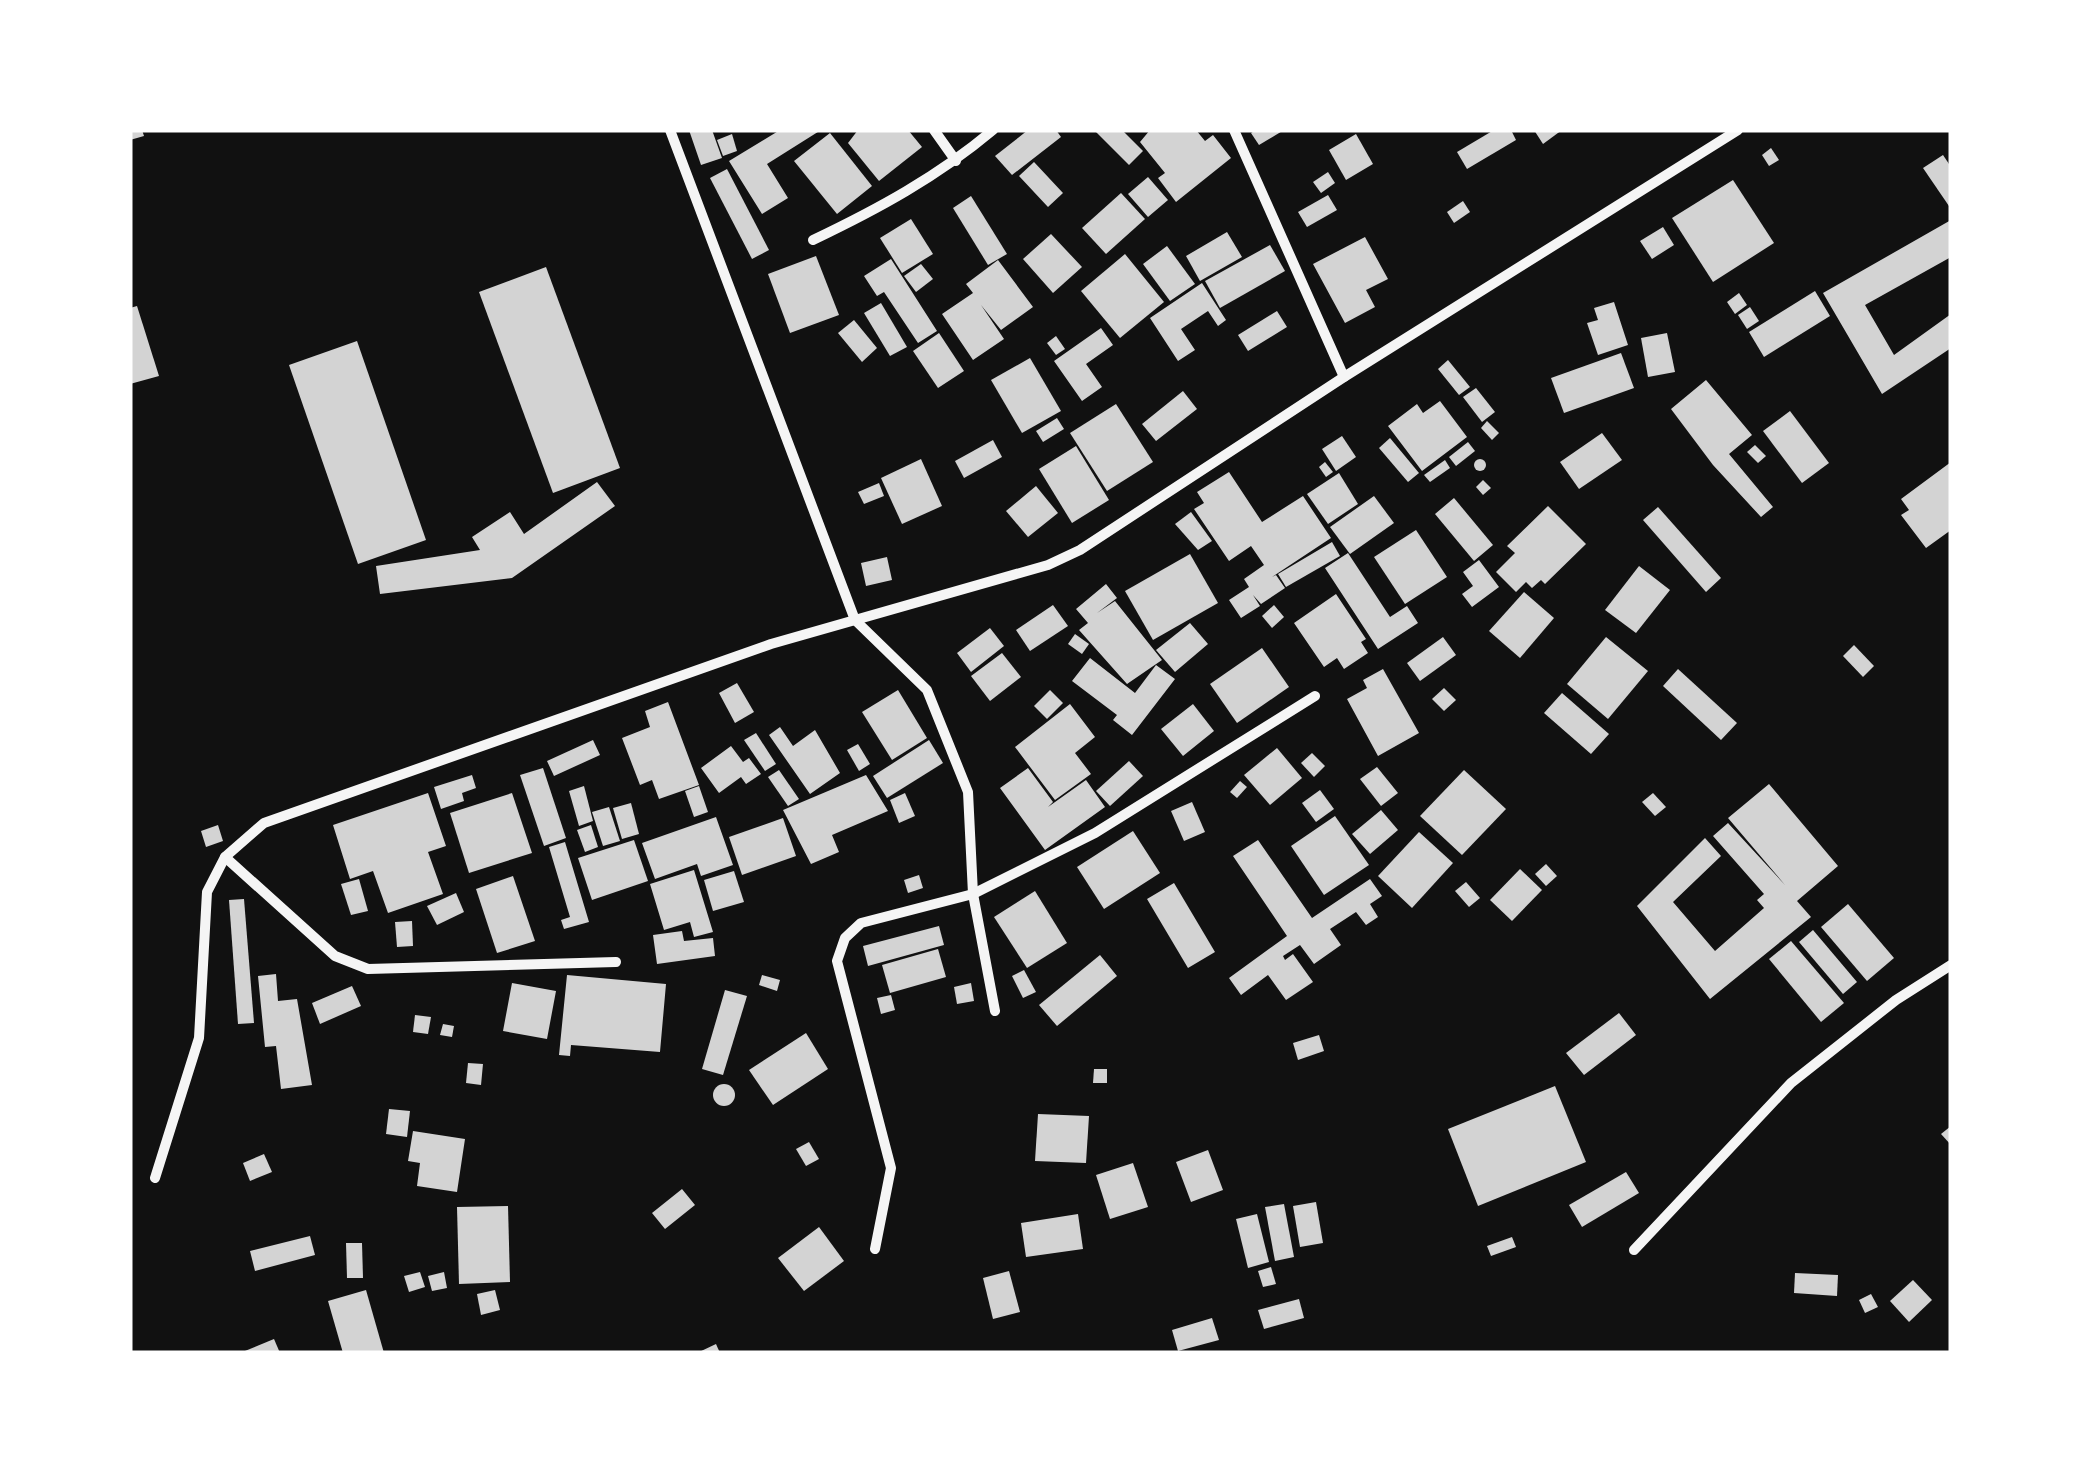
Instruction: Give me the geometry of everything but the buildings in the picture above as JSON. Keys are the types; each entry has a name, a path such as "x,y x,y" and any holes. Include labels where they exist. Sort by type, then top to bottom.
{"street":[{"path":"670,130 855,620 927,690 968,792 973,894 995,1011"},
{"path":"934,130 956,161"},
{"path":"813,240 893,202 956,161 993,130"},
{"path":"1234,130 1344,377"},
{"path":"155,1178 198,1038 207,892 225,858 264,824 475,745 771,644 1048,565 1080,550 1344,377 1738,130"},
{"path":"875,1249 891,1168 837,961 845,938 861,923 973,894 1095,833 1315,696"},
{"path":"225,858 334,956 368,969 616,962"},
{"path":"1634,1250 1791,1083 1896,1000 1951,964"}]}
